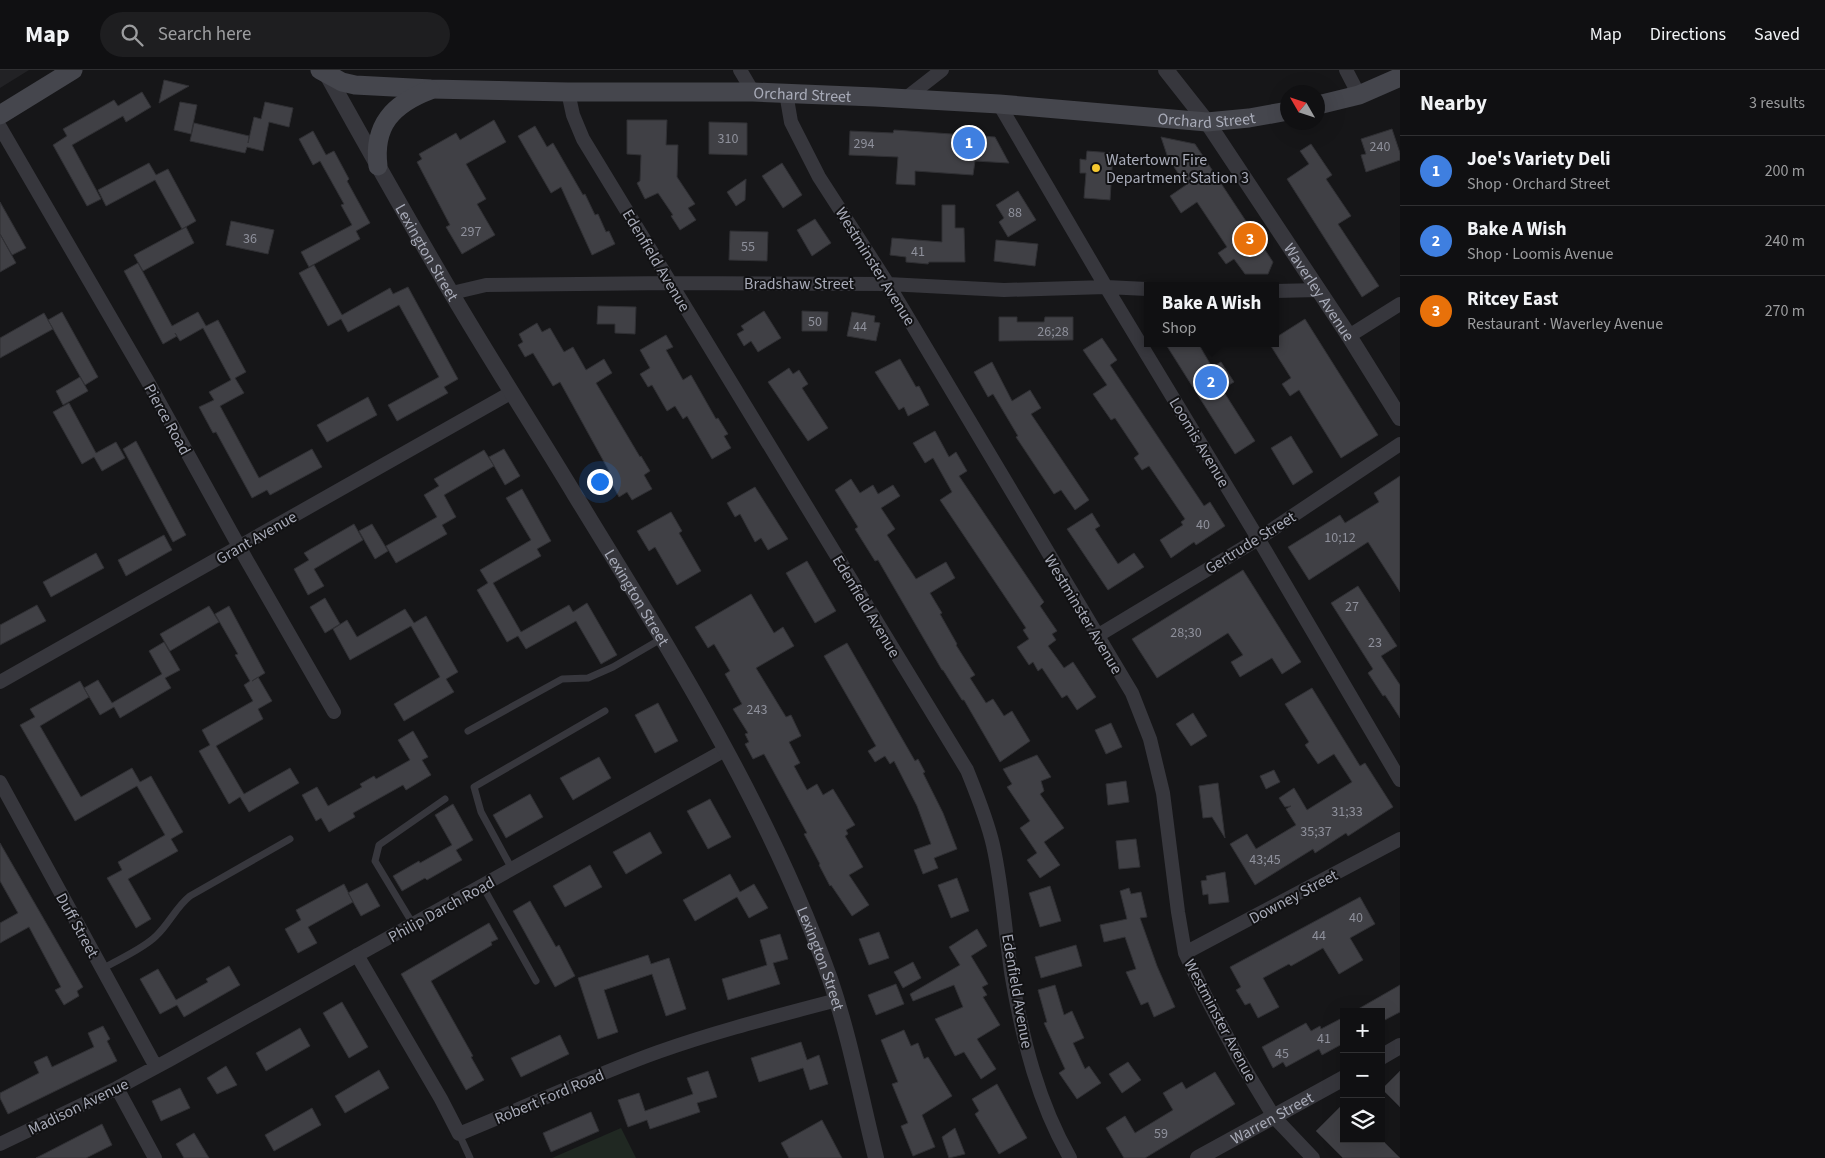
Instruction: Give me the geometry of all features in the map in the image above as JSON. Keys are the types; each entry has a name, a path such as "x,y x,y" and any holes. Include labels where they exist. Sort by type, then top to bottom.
{"main road":[{"path":"0,115 73,70"},
{"path":"373,70 379,78 391,86"},
{"name":"Orchard Street","path":"326,71 350,84 431,89 568,92 753,92 906,98 1207,122 1280,113"},
{"path":"1325,103 1359,95 1400,77"},
{"path":"378,166 377,146 385,121 390,114 406,101 431,89"}],"street":[{"path":"740,70 753,92"},
{"path":"906,98 942,70"},
{"name":"Waverley Avenue","path":"1166,70 1207,122 1349,336 1400,418"},
{"path":"1346,70 1359,95"},
{"name":"Lexington Street","path":"326,71 378,166 452,293 661,639 725,750 787,875 837,1000 876,1158"},
{"name":"Edenfield Avenue","path":"568,92 573,115 583,139 967,770 983,809 993,846 1004,910 1012,977 1038,1090 1056,1132 1070,1158"},
{"name":"Westminster Avenue","path":"786,93 790,122 820,178 888,284 1132,693 1150,739 1162,793 1185,953 1239,1059 1274,1117 1313,1158"},
{"name":"Loomis Avenue","path":"999,104 1400,780"},
{"name":"Pierce Road","path":"0,127 147,380 239,547 334,712"},
{"name":"Bradshaw Street","path":"452,293 486,285 671,283 888,284 1004,290 1106,287 1144,289"},
{"path":"1279,291 1319,290"},
{"path":"1349,336 1400,304"},
{"name":"Grant Avenue","path":"0,682 512,392"},
{"name":"Gertrude Street","path":"1097,636 1258,539 1400,444"},
{"name":"Philip Darch Road","path":"156,1067 725,750"},
{"name":"Duff Street","path":"0,782 156,1067"},
{"name":"Downey Street","path":"1185,953 1400,839"},
{"path":"356,956 441,1099 459,1134"},
{"name":"Robert Ford Road","path":"459,1134 568,1087 659,1052 837,1000"},
{"path":"1385,1055 1400,1046"},
{"name":"Madison Avenue","path":"0,1144 117,1088 156,1067"},
{"name":"Warren Street","path":"1198,1158 1340,1080"},
{"path":"117,1088 155,1158"}],"lane":[{"path":"468,731 562,679 588,678 613,667 661,639"},
{"path":"512,869 481,812 474,787 605,711"},
{"path":"413,924 376,861 379,845 445,799"},
{"path":"102,969 152,939 190,896 290,839"},
{"path":"482,885 536,982"},
{"path":"459,1134 470,1158"}],"shaded area":[{"path":"0,70 29,70 0,88"},
{"path":"621,1128 636,1158 552,1158"}],"building":[{"path":"164,80 189,86 159,103"},
{"path":"142,92 151,107 126,122 123,116 72,145 101,199 87,206 53,145 67,136 63,129 114,100 118,106"},
{"path":"180,102 197,105 191,134 174,130"},
{"path":"265,102 293,108 289,127 269,122 263,151 247,147 245,153 190,141 194,123 249,136 248,143 254,117 261,119"},
{"path":"494,120 506,142 466,164 486,199 477,204 495,235 462,254 446,227 450,225 417,162 422,159 419,154 456,133 460,140"},
{"path":"627,120 667,120 666,145 678,145 677,177 695,204 688,208 696,220 680,230 671,216 673,215 658,193 645,199 637,183 640,181 641,155 627,154"},
{"path":"709,122 747,123 747,155 709,154"},
{"path":"535,126 547,147 553,143 583,195 585,194 595,215 598,214 606,232 609,231 615,244 592,255 561,187 551,193 518,136"},
{"path":"1392,129 1400,153 1400,160 1366,172 1361,155 1366,154 1361,139"},
{"path":"894,130 995,137 1009,163 975,161 973,175 915,171 915,185 896,184 898,157 849,155 850,131 893,133"},
{"path":"313,131 326,155 334,151 349,179 347,181 370,223 356,231 360,239 309,267 301,252 352,225 341,205 344,204 320,161 313,165 299,139"},
{"path":"1161,137 1195,144 1273,262 1268,274 1245,274 1234,259 1226,264 1218,253 1227,247 1197,202 1181,213 1170,196 1186,185 1168,158"},
{"path":"1311,144 1332,175 1326,179 1351,216 1338,224 1379,286 1362,297 1287,179 1309,164 1300,151"},
{"path":"1087,151 1113,153 1110,200 1084,198 1086,173 1080,173 1080,159 1086,160"},
{"path":"149,163 156,175 168,169 196,221 182,229 155,180 106,206 98,190"},
{"path":"782,163 802,195 783,208 762,176"},
{"path":"746,179 745,200 736,206 727,192"},
{"path":"1018,191 1036,220 1008,237 999,222 1004,218 996,205"},
{"path":"0,202 26,248 12,255 0,234"},
{"path":"942,205 955,205 955,228 964,228 965,262 929,262 928,264 906,262 906,257 890,255 892,238 942,242"},
{"path":"815,219 831,243 812,256 797,230"},
{"path":"231,221 274,230 268,254 226,245"},
{"path":"186,227 194,243 143,271 134,255"},
{"path":"730,231 768,232 767,261 729,260"},
{"path":"0,234 16,263 0,272"},
{"path":"996,240 1038,244 1035,266 994,261"},
{"path":"138,263 172,326 198,312 206,326 218,320 246,372 235,378 244,393 220,406 259,478 312,449 322,467 270,495 267,490 252,498 216,432 213,433 199,407 214,400 209,392 231,380 203,328 180,341 177,336 163,344 124,271"},
{"path":"314,265 342,315 390,288 393,294 408,287 458,379 444,387 448,393 397,421 388,405 439,377 399,305 348,332 341,319 328,326 299,273"},
{"path":"598,306 636,307 635,334 615,333 615,324 597,324"},
{"path":"764,311 781,338 758,352 751,341 744,346 737,334 744,330 741,326"},
{"path":"802,311 828,312 827,331 802,331"},
{"path":"62,312 98,377 85,385 48,320"},
{"path":"852,312 875,316 874,322 880,323 876,341 847,336"},
{"path":"44,313 53,329 0,358 0,338"},
{"path":"999,317 1017,317 1017,322 1044,322 1045,317 1073,317 1073,340 999,341"},
{"path":"1305,319 1378,435 1341,458 1299,390 1290,396 1282,384 1291,378 1272,347 1279,347 1279,335"},
{"path":"537,323 542,332 550,328 564,352 573,347 586,370 604,359 612,373 596,383 650,471 644,475 652,489 632,500 627,492 619,497 606,473 609,471 560,382 553,386 533,353 525,357 518,345 523,342 519,334"},
{"path":"666,335 673,347 666,350 683,380 691,375 716,419 718,418 728,434 724,436 731,448 712,459 687,416 683,419 675,406 667,411 652,385 648,387 640,374 650,368 640,350"},
{"path":"1102,338 1117,360 1110,365 1204,506 1210,502 1225,526 1196,545 1194,542 1171,558 1160,540 1183,525 1181,522 1185,519 1149,466 1142,470 1134,458 1139,454 1115,418 1111,420 1093,394 1107,385 1083,350"},
{"path":"1168,347 1200,347 1212,367 1221,362 1234,382 1222,389 1255,441 1235,454"},
{"path":"900,359 916,387 919,386 929,405 908,416 904,407 899,410 875,372"},
{"path":"992,362 1012,401 1030,390 1041,408 1031,414 1089,500 1075,510 1061,490 1054,494 1016,437 1018,436 993,394 988,397 974,372"},
{"path":"789,368 793,374 799,370 808,384 802,388 828,428 808,441 768,382"},
{"path":"80,377 88,391 63,405 56,391"},
{"path":"368,397 377,415 327,442 317,425"},
{"path":"69,403 96,453 116,442 125,458 102,471 94,457 82,464 53,412"},
{"path":"935,431 949,457 956,452 967,471 959,476 1044,602 1040,606 1057,631 1052,634 1056,640 1048,646 1064,668 1073,662 1096,697 1077,710 1067,695 1062,698 1042,668 1038,671 1033,662 1029,665 1017,647 1029,639 1023,630 1026,628 940,500 952,492 933,458 925,463 913,443"},
{"path":"1291,436 1313,472 1293,485 1271,448"},
{"path":"136,441 186,535 173,542 123,449"},
{"path":"504,449 520,476 505,485 489,457"},
{"path":"484,450 494,466 444,495 456,517 442,525 447,534 396,563 386,546 437,517 424,495 439,486 434,479"},
{"path":"1400,476 1400,592 1368,542 1309,580 1288,547 1340,515 1345,523 1379,502 1374,493"},
{"path":"851,479 860,493 873,485 878,494 893,485 900,496 881,508 895,529 887,535 916,579 946,562 955,578 930,593 942,613 940,614 956,645 975,675 970,678 986,703 993,699 1004,716 1012,711 1030,741 1000,762 964,700 962,700 942,670 878,560 875,561 855,529 858,527 835,490"},
{"path":"755,487 788,539 768,550 761,538 755,542 740,514 735,517 727,503"},
{"path":"522,489 551,541 537,549 541,556 493,583 521,632 569,605 573,612 587,603 617,655 601,664 576,621 526,649 518,636 507,642 477,590 488,583 480,570 531,540 506,498"},
{"path":"671,512 682,531 679,533 701,571 677,585 655,547 649,551 637,531"},
{"path":"1092,513 1100,526 1095,529 1118,564 1134,553 1144,567 1108,590 1067,529"},
{"path":"354,524 363,540 314,569 324,586 308,595 294,569 309,560 304,553"},
{"path":"372,524 388,551 375,559 359,531"},
{"path":"164,535 172,550 126,576 118,560"},
{"path":"96,553 104,568 51,597 43,582"},
{"path":"807,561 836,611 815,623 786,573"},
{"path":"1243,570 1301,662 1282,674 1272,658 1240,677 1231,662 1243,655 1228,633 1157,678 1132,639"},
{"path":"1358,586 1397,646 1381,656 1400,685 1400,718 1368,673 1373,669 1331,603"},
{"path":"751,594 774,633 783,627 794,646 756,668 786,717 791,715 801,736 789,742 800,763 794,766 807,790 817,784 823,795 833,789 855,825 846,830 848,834 845,836 863,867 849,875 869,905 852,916 830,886 804,834 807,833 764,754 753,759 745,744 749,742 745,734 748,733 733,709 742,704 725,674 730,671 714,644 708,648 695,627"},
{"path":"325,598 340,624 325,633 310,607"},
{"path":"37,605 46,621 0,645 0,625"},
{"path":"209,606 219,622 170,651 160,634"},
{"path":"229,606 265,673 258,677 272,701 258,709 263,719 216,746 244,794 290,768 299,783 249,812 240,797 229,804 199,751 210,745 202,730 253,701 244,685 250,681 235,655 238,654 215,614"},
{"path":"405,609 414,623 426,616 458,672 446,679 454,692 404,721 394,704 440,677 411,626 350,660 333,629 347,620 357,637"},
{"path":"164,642 180,670 165,678 171,688 120,718 114,707 100,715 84,688 98,680 112,703 162,674 149,651"},
{"path":"847,643 915,761 918,759 925,772 923,773 943,813 957,849 934,858 938,868 923,874 914,850 931,844 917,806 894,761 890,764 885,756 875,762 868,751 876,746 824,656"},
{"path":"80,681 89,697 40,726 81,797 132,768 140,782 151,776 183,832 171,839 178,851 128,879 151,919 136,928 107,878 122,870 118,862 165,835 137,786 75,821 20,725 35,717 30,709"},
{"path":"1312,688 1360,766 1365,763 1393,807 1348,836 1346,833 1315,853 1313,849 1255,885 1230,844 1247,834 1256,849 1296,825 1286,809 1291,806 1285,807 1279,798 1294,788 1307,810 1352,782 1334,754 1318,764 1305,745 1309,742 1285,704"},
{"path":"658,703 678,741 655,753 635,715"},
{"path":"1193,713 1207,736 1191,746 1176,724"},
{"path":"1111,723 1122,747 1106,754 1095,730"},
{"path":"413,731 428,757 422,760 431,775 406,790 403,785 353,813 355,817 329,832 321,818 316,821 302,795 317,787 328,806 362,787 360,784 374,776 376,779 410,760 398,740"},
{"path":"1037,755 1051,777 1041,781 1044,791 1040,794 1064,828 1044,842 1060,865 1040,878 1027,860 1037,853 1020,828 1030,821 1007,787 1012,784 1003,769"},
{"path":"599,757 611,778 573,800 560,778"},
{"path":"1274,770 1280,782 1266,789 1260,776"},
{"path":"1126,781 1129,802 1108,805 1106,784"},
{"path":"1218,783 1225,838 1212,817 1203,818 1199,786"},
{"path":"530,794 543,817 506,838 493,815"},
{"path":"710,799 731,837 708,849 687,811"},
{"path":"453,804 473,840 456,850 462,860 427,880 425,878 402,891 393,876 452,845 435,815"},
{"path":"650,832 662,853 626,874 613,852"},
{"path":"1136,839 1140,867 1119,869 1116,841"},
{"path":"0,843 83,987 77,991 79,996 64,1005 55,990 61,987 29,927 0,943 0,923 18,913 0,881"},
{"path":"590,865 602,887 565,907 553,886"},
{"path":"1225,872 1229,902 1209,904 1208,894 1203,895 1201,881 1207,880 1206,876"},
{"path":"730,874 740,892 754,884 768,908 749,918 737,897 695,921 683,900"},
{"path":"957,878 969,911 951,918 938,885"},
{"path":"367,883 380,906 361,916 348,893"},
{"path":"344,884 353,902 308,927 317,943 298,953 285,929 301,920 296,910"},
{"path":"1050,886 1061,921 1040,927 1029,893"},
{"path":"1129,888 1131,894 1141,892 1147,917 1140,918 1157,966 1175,1007 1154,1017 1148,1002 1141,1005 1126,972 1136,969 1125,937 1104,942 1100,925 1127,919 1120,891"},
{"path":"1360,897 1375,924 1350,938 1363,960 1339,974 1323,948 1291,966 1289,964 1263,978 1279,1007 1258,1018 1250,1003 1245,1005 1236,990 1241,987 1230,967"},
{"path":"530,901 556,947 559,945 575,976 555,987 513,911"},
{"path":"489,923 498,939 491,942 492,945 431,981 473,1056 471,1057 484,1080 466,1090 401,974"},
{"path":"977,929 987,946 971,956 988,984 982,987 987,995 983,997 1000,1025 977,1039 996,1069 981,1079 964,1052 955,1056 935,1019 963,1007 954,985 913,1001 910,994 960,965 949,947"},
{"path":"879,932 889,958 869,965 859,939"},
{"path":"780,934 788,959 773,963 780,984 728,1000 722,979 767,965 760,940"},
{"path":"1076,945 1082,966 1041,978 1035,957"},
{"path":"648,955 651,964 669,958 686,1009 666,1016 652,974 604,990 618,1032 598,1039 578,978"},
{"path":"913,962 921,978 903,988 894,972"},
{"path":"229,966 240,985 184,1017 177,1005 160,1014 140,979 158,969 176,1000 208,982 206,979"},
{"path":"896,984 904,1004 876,1015 868,995"},
{"path":"1055,985 1064,1015 1072,1011 1084,1038 1073,1043 1085,1069 1089,1066 1101,1083 1077,1099 1059,1073 1065,1069 1044,1023 1047,1022 1038,990"},
{"path":"1400,985 1400,1012 1385,1020 1385,1008 1360,1008"},
{"path":"342,1002 368,1047 349,1058 323,1013"},
{"path":"1340,1019 1340,1045 1322,1055 1319,1049 1286,1067 1283,1062 1273,1068 1262,1047 1306,1023 1311,1031 1320,1026 1321,1029"},
{"path":"103,1026 110,1039 107,1041 117,1061 8,1114 0,1098 0,1093 39,1073 34,1062 47,1056 52,1067 94,1047 88,1033"},
{"path":"300,1028 310,1046 266,1071 256,1053"},
{"path":"904,1030 911,1046 918,1043 924,1059 928,1057 952,1096 922,1115 935,1147 913,1156 901,1126 908,1123 892,1084 898,1082 881,1040"},
{"path":"560,1035 569,1054 521,1077 511,1058"},
{"path":"801,1042 807,1060 819,1055 828,1084 810,1090 803,1068 759,1082 751,1058"},
{"path":"1128,1062 1141,1080 1122,1093 1109,1074"},
{"path":"226,1066 237,1085 217,1094 207,1078"},
{"path":"379,1070 389,1088 345,1113 335,1096"},
{"path":"708,1071 717,1097 697,1103 700,1112 650,1129 647,1120 628,1127 618,1100 639,1093 645,1111 693,1094 687,1078"},
{"path":"1400,1071 1400,1107 1385,1092 1385,1086"},
{"path":"1215,1072 1235,1104 1145,1158 1124,1158 1106,1128 1125,1116 1135,1133 1173,1110 1163,1093 1182,1082 1186,1089"},
{"path":"997,1084 1027,1138 999,1154 975,1114 979,1111 972,1099"},
{"path":"180,1088 190,1108 161,1121 152,1101"},
{"path":"1340,1107 1340,1143 1385,1143 1400,1158 1343,1158 1316,1131"},
{"path":"312,1108 321,1125 274,1151 265,1135"},
{"path":"591,1112 599,1131 551,1152 543,1133"},
{"path":"822,1120 842,1158 789,1158 781,1143"},
{"path":"102,1124 112,1145 86,1158 36,1158"},
{"path":"955,1128 965,1154 949,1158 942,1137"},
{"path":"194,1133 209,1158 184,1158 176,1144"}],"place":[{"name":"Joe's Variety Deli","path":"969,143"},
{"name":"Watertown Fire Department Station 3","path":"1096,168"},
{"name":"Ritcey East","path":"1250,239"},
{"name":"Bake A Wish","path":"1211,382"}]}
